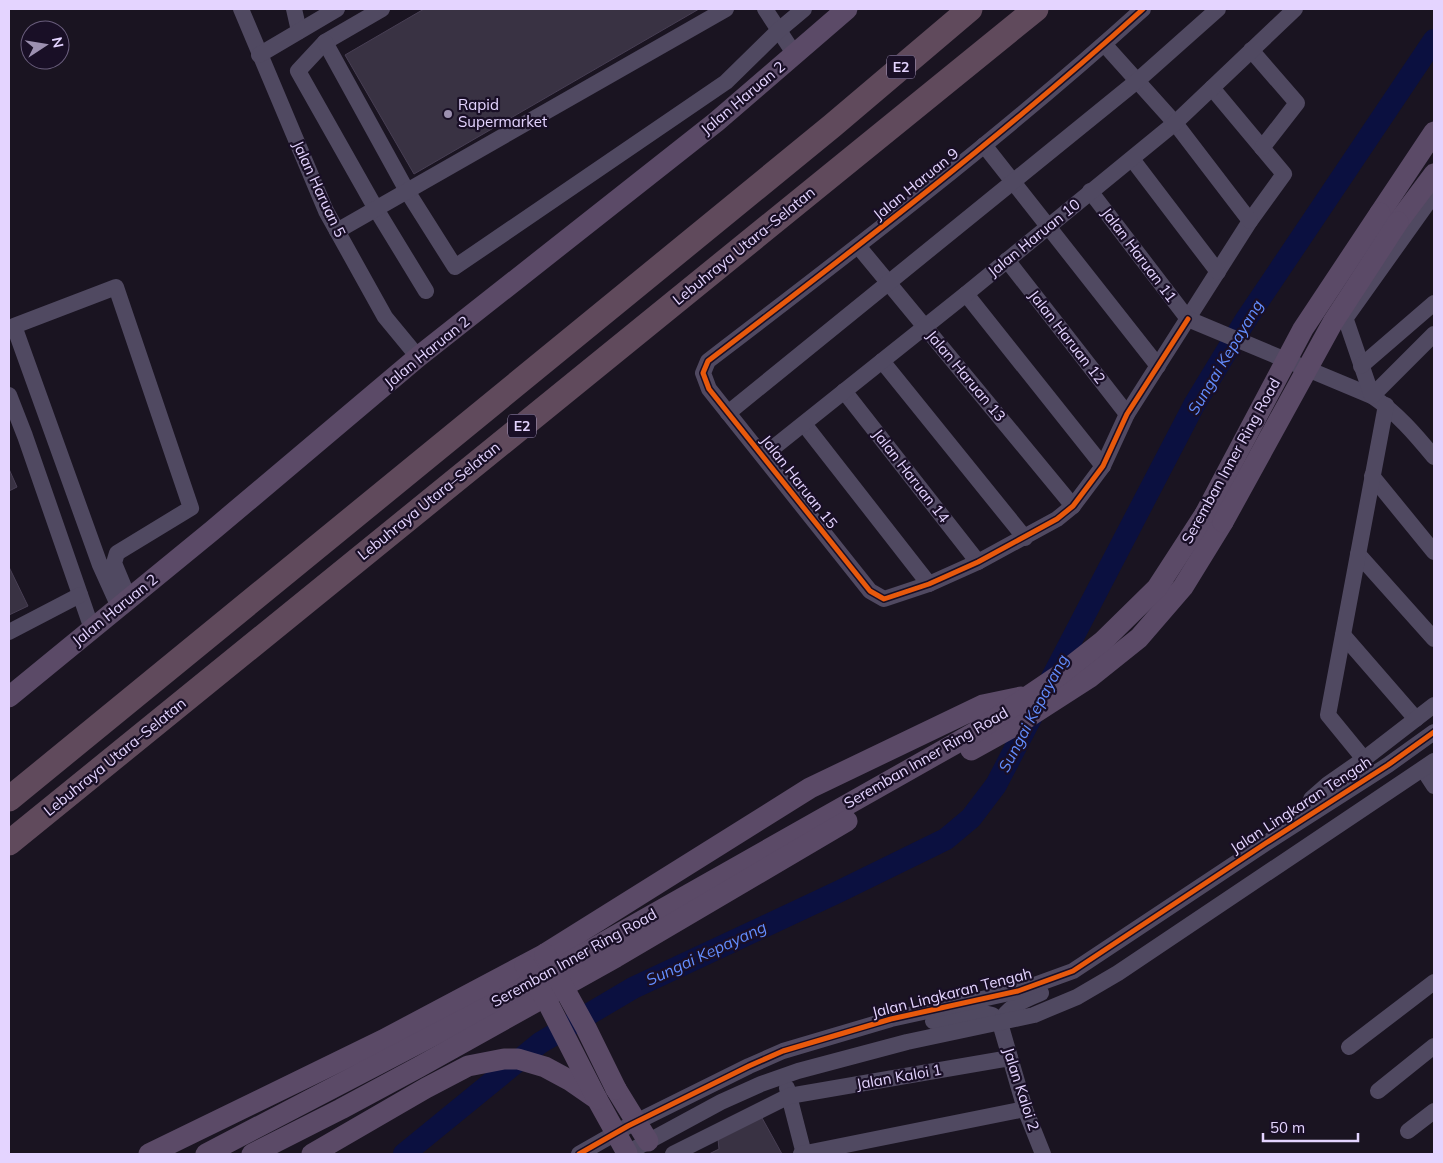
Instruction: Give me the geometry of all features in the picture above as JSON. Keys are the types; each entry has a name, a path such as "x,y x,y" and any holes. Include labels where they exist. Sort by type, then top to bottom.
{"highway":[{"name":"E2","path":"9,800 832,126 970,9"},
{"name":"Lebuhraya Utara–Selatan","path":"9,843 1036,9"}],"main road":[{"name":"Jalan Haruan 2","path":"9,697 418,358 716,122 847,9"},
{"name":"Seremban Inner Ring Road","path":"252,1154 419,1067 616,957 825,834 975,740 1032,694 1103,641 1156,588 1205,514 1303,329 1434,132"},
{"name":"Seremban Inner Ring Road","path":"206,1154 509,996 975,740 1016,725 1089,678 1139,638 1183,587 1223,522 1333,322 1398,222 1434,174"},
{"path":"149,1154 383,1040 545,954 810,788 982,705 1032,694"},
{"path":"545,954 586,1028 616,1089 648,1141"},
{"path":"525,964 549,1005 596,1100 626,1153"},
{"path":"312,1154 426,1088 468,1066 486,1062 518,1059 539,1065 557,1073 596,1100"}],"street":[{"name":"Jalan Haruan 5","path":"242,9 259,54 326,211 386,317 418,358"},
{"path":"294,9 299,31"},
{"path":"259,54 337,9"},
{"path":"382,9 325,42 298,71 376,209 426,291"},
{"path":"337,231 726,9"},
{"path":"765,9 795,55"},
{"path":"325,42 407,191 455,266 726,82 779,30 804,9"},
{"name":"Jalan Haruan 9","path":"703,373 708,360 858,246 984,145 1143,9"},
{"path":"728,413 1137,81 1218,9"},
{"name":"Jalan Haruan 10","path":"763,456 966,294 1174,123 1295,9"},
{"path":"1104,44 1174,123 1250,221"},
{"path":"1251,50 1297,103 1262,148"},
{"path":"804,424 929,584 1025,538 1057,519 1073,506 1103,466 1127,414 1250,221 1284,174 1212,88"},
{"path":"984,145 1158,366"},
{"path":"1132,158 1218,272"},
{"name":"Jalan Haruan 11","path":"1090,191 1188,319"},
{"path":"1364,759 1328,714 1372,476 1379,400 1361,366 1346,325 1347,316 1431,205"},
{"name":"Jalan Haruan 13","path":"858,246 1073,506"},
{"name":"Jalan Haruan 12","path":"1007,260 1127,414"},
{"path":"116,287 191,508 116,553 114,563 124,603 100,565 14,326 116,287"},
{"path":"966,294 1103,466"},
{"path":"1361,366 1434,303"},
{"path":"1188,319 1379,400 1414,431 1434,456"},
{"path":"1379,400 1434,335"},
{"path":"882,361 1025,538"},
{"name":"Jalan Haruan 15","path":"703,373 709,389 870,591 884,599 929,584"},
{"name":"Jalan Haruan 14","path":"844,391 978,562"},
{"path":"9,395 92,629"},
{"path":"1372,476 1434,552"},
{"path":"1358,554 1434,639"},
{"path":"9,632 80,595"},
{"path":"1343,634 1416,719"},
{"path":"1310,814 1312,799 1328,784 1434,705"},
{"name":"Jalan Lingkaran Tengah","path":"579,1154 637,1122 783,1051 892,1020 1010,994 1053,980 1073,971 1434,732"},
{"path":"626,1153 721,1102 760,1084 907,1042 1034,1016 1077,997 1118,973 1429,765 1434,786"},
{"path":"1000,1023 1005,1014 1012,1008 1051,989 1073,971"},
{"path":"1349,1047 1434,982"},
{"path":"892,1020 908,1024 985,1014 994,1016 1000,1023"},
{"name":"Jalan Kaloi 2","path":"1000,1023 1025,1109 1043,1154"},
{"path":"1378,1091 1434,1046"},
{"name":"Jalan Kaloi 1","path":"673,1154 789,1096 1010,1058"},
{"path":"784,1076 803,1154 1025,1109"},
{"path":"1408,1132 1434,1111"}],"building":[{"name":"Rapid Supermarket","path":"424,9 699,9 414,174 345,55"},
{"path":"9,469 17,487 9,491"},
{"path":"9,567 28,606 9,615"},
{"path":"761,1116 782,1154 709,1154 719,1149 718,1139"}],"waterway":[{"name":"Sungai Kepayang","path":"404,1154 540,1043 633,988 946,839 971,818 996,785 1194,405 1245,321 1434,40"}],"cycle path":[{"path":"1143,9 984,146 708,361 703,373 709,389 870,591 884,599 929,584 978,562 1057,519 1073,506 1103,466 1127,414 1188,319"},
{"path":"579,1154 628,1126 783,1051 891,1019 1018,991 1073,971 1388,765 1434,732"}],"place":[{"name":"Rapid Supermarket","path":"448,114"}]}
